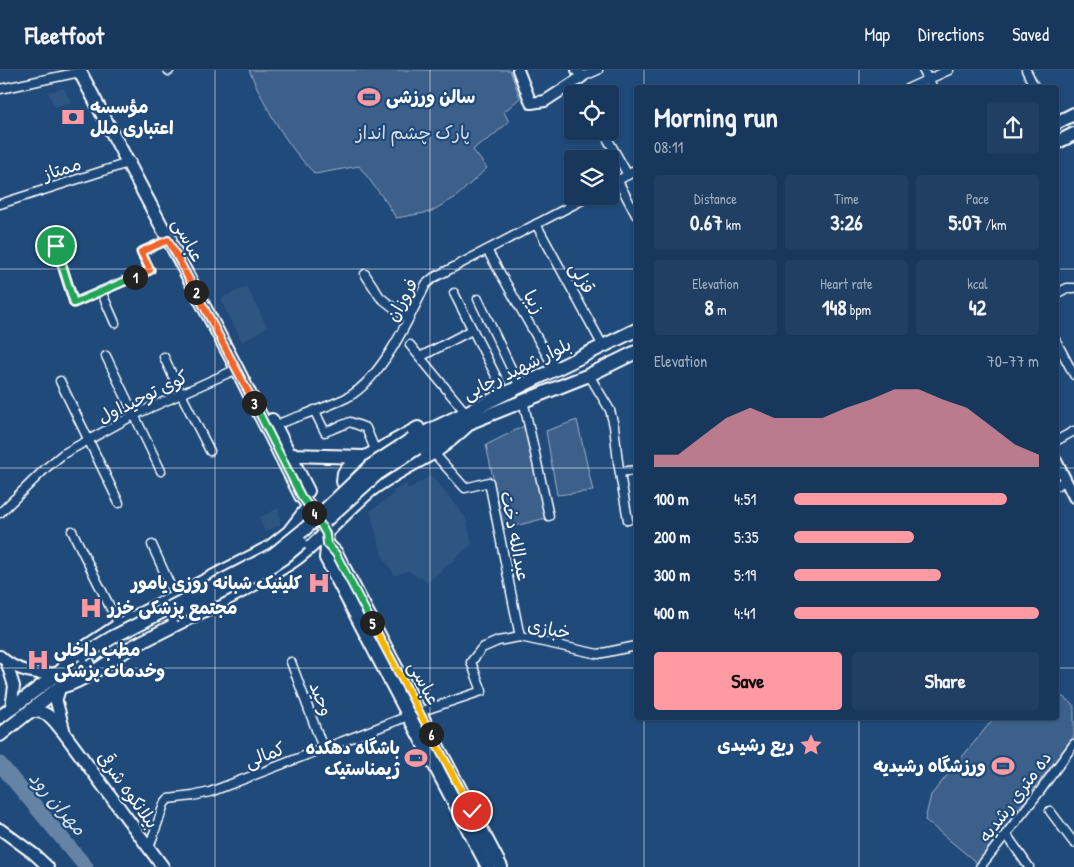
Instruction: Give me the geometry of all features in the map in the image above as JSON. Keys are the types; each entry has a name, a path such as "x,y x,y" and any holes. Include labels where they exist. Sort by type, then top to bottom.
{"main road":[{"name":"عباسى","path":"82,71 290,455 310,495 309,506"},
{"path":"1059,122 1074,114"},
{"path":"1059,142 1074,134"},
{"name":"عباسى","path":"171,238 278,453 326,539 326,558 501,867"},
{"name":"بلوار شهید رجایی","path":"85,659 113,637 274,554 305,529 372,465 468,417 505,394 634,331"},
{"path":"362,498 355,497 343,482 344,473 351,465 430,422 468,417 523,400 589,375 634,353"},
{"path":"60,687 73,684 130,648 244,590 326,539 372,489 452,440 468,417"},
{"path":"290,455 372,454"},
{"path":"60,671 75,654 119,625 270,547 289,532 309,506"},
{"path":"200,583 210,586 214,591 215,599 212,607"},
{"path":"0,717 60,671 85,659"},
{"path":"0,735 60,687 85,659"},
{"name":"بیلانکوه شرقی","path":"60,687 56,700 64,733"},
{"name":"بیلانکوه شرقی","path":"29,712 38,710 48,714 163,867"},
{"name":"عباسى","path":"414,714 488,867"}],"street":[{"path":"518,70 531,103 545,101 580,73 598,70"},
{"path":"923,70 931,85"},
{"path":"915,85 949,70"},
{"path":"1026,70 1034,85"},
{"path":"0,89 82,71"},
{"path":"608,140 628,175"},
{"name":"ممتاز","path":"0,204 131,163"},
{"path":"619,180 634,171"},
{"path":"619,183 634,211"},
{"name":"فروزان","path":"283,422 349,396 370,378 400,335 426,284 433,278 573,205"},
{"name":"قزلی","path":"536,224 603,346"},
{"path":"56,246 74,303 150,270 141,252 171,238"},
{"name":"زیبا","path":"487,250 555,369"},
{"path":"365,274 380,297 408,319"},
{"path":"1059,292 1067,288 1074,288"},
{"path":"101,291 115,323"},
{"path":"454,293 505,394"},
{"path":"478,299 520,387"},
{"path":"420,357 472,330"},
{"path":"410,345 468,417"},
{"path":"1059,347 1074,375"},
{"path":"106,356 160,471"},
{"path":"164,357 210,451"},
{"name":"کوی توحیداول","path":"0,513 63,454 134,415 237,369"},
{"path":"589,375 610,410 628,520"},
{"path":"60,381 118,503"},
{"path":"523,400 549,516"},
{"path":"314,410 324,432 350,422 366,428 372,454"},
{"path":"1059,440 1074,430"},
{"name":"عبدالله دخت","path":"433,452 465,488 489,482 520,637"},
{"path":"620,472 634,470"},
{"path":"1061,483 1074,497"},
{"path":"72,531 119,625"},
{"path":"152,545 175,596"},
{"name":"خبازی","path":"414,714 482,691 471,662 482,648 498,641 520,637 598,654 634,646"},
{"path":"4,660 32,673 44,674 60,671"},
{"path":"4,660 14,686 11,708"},
{"name":"وحید","path":"291,662 324,748"},
{"name":"کمالی","path":"149,848 164,804 168,799 210,792 414,714"},
{"name":"ده متری رشدیه","path":"980,867 1074,744"},
{"path":"1050,811 1074,843"},
{"path":"0,829 34,854 48,867"},
{"path":"1006,834 1029,867"}],"shaded area":[{"path":"64,88 71,102 55,107 48,92"},
{"path":"247,287 267,327 242,342 221,301 223,297"},
{"path":"431,475 466,518 472,544 427,583 422,577 418,579 408,570 395,576 382,555 370,511 394,494 393,491 406,484 409,489"},
{"path":"279,508 280,525 265,532 259,518"}],"green space":[{"name":"پارک چشم انداز","path":"249,70 510,70 520,98 504,112 509,122 473,150 487,168 456,197 430,212 396,218 359,166 315,174 285,138 262,98"},
{"path":"577,420 593,491 557,495 546,431"},
{"path":"526,425 546,518 504,529 486,445"},
{"name":"ورزشگاه رشیدیه","path":"1059,694 1074,705 1074,736 977,863 925,820 931,795 992,720 1059,720"}],"waterway":[{"name":"مهران رود","path":"0,764 86,867"}],"place":[{"name":"سالن ورزشی","path":"369,97"},
{"name":"مؤسسه اعتباری ملل","path":"73,117"},
{"name":"کلینیک شبانه روزی یامور","path":"319,583"},
{"name":"مجتمع پزشکی خزر","path":"91,608"},
{"name":"مطب داخلی وخدمات پزشکی","path":"38,660"},
{"name":"ربع رشیدی","path":"811,745"},
{"name":"باشگاه دهکده ژیمناستیک","path":"416,758"},
{"name":"ورزشگاه رشیدیه","path":"1003,766"}],"route":[{"path":"56,246 74,303 150,270 141,252 168,240 237,369 278,453 301,496 326,534 327,544 336,554 472,811"}]}
